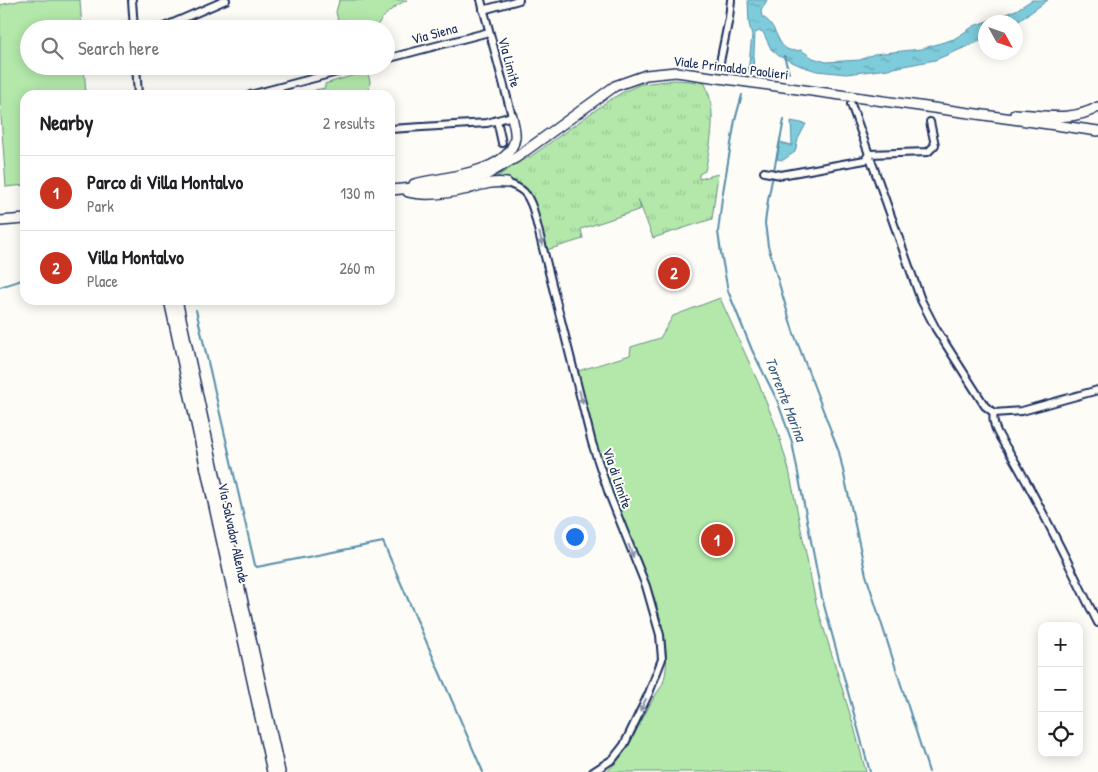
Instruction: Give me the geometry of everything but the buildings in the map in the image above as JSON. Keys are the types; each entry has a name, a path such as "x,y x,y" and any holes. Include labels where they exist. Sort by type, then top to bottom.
{"main road":[{"name":"Viale Primaldo Paolieri","path":"395,190 460,183 486,175 518,157 615,86 646,75 676,72 1098,131"},
{"path":"987,115 1014,114 1066,117 1086,114 1098,107"},
{"path":"401,189 416,184 461,176 495,162 506,154 514,143 515,133 512,116"},
{"path":"401,189 422,194 454,192 491,182 507,183"},
{"path":"0,221 20,219"},
{"name":"Via Salvador Allende","path":"170,305 272,772"},
{"name":"Via Salvador Allende","path":"178,305 280,772"}],"street":[{"path":"132,0 133,20"},
{"path":"180,20 226,0"},
{"name":"Via Limite","path":"481,0 512,116"},
{"path":"483,10 519,0"},
{"path":"720,62 731,0"},
{"name":"Via Siena","path":"395,57 489,32"},
{"path":"137,75 138,90"},
{"path":"269,90 326,75"},
{"path":"851,104 922,300 936,329 984,406 994,413 1022,411 1098,390"},
{"path":"395,129 487,123 512,116"},
{"path":"497,120 502,143"},
{"path":"869,154 928,152 935,145 930,122"},
{"path":"764,172 781,175 865,160 869,154"},
{"name":"Via di Limite","path":"507,183 519,188 528,196 531,202 592,443 609,494 646,586 660,635 662,659 649,693 624,745 613,759 592,772"},
{"path":"994,413 992,419 996,428 1020,469 1098,623"}],"green space":[{"path":"22,0 80,0 81,20 20,20 20,75 85,75 86,90 20,90 20,186 6,187 0,102 0,5"},
{"path":"407,0 398,5 381,20 338,20 336,12 339,1"},
{"path":"354,75 368,75 370,81 369,90 315,90 325,88 325,84"},
{"path":"675,80 704,82 711,103 711,137 705,171 699,174 699,179 718,174 712,219 653,238 638,199 641,209 581,229 583,239 547,250 529,195 497,177 520,161 530,157 623,92 641,84"},
{"path":"720,298 777,429 789,470 816,603 866,772 606,772 618,761 627,748 663,683 666,662 665,639 651,587 607,477 578,371 630,355 631,347 660,338 673,316"}],"water":[{"path":"748,0 767,0 761,11 762,17 772,26 782,44 792,51 801,50 813,58 826,62 860,60 874,54 921,49 954,39 978,24 978,42 935,60 888,69 846,74 817,71 779,56 771,49 763,32 760,31 755,33 753,73 748,72 752,35 749,24"},
{"path":"1032,0 1048,0 1023,18 1023,15 1003,15 1016,10"},
{"path":"791,121 806,124 798,139 795,152 783,160 777,159 780,142 792,145"}],"waterway":[{"path":"784,56 789,73"},
{"name":"Torrente Marina","path":"742,95 735,120 718,232 728,291 752,350 777,400 792,442 822,598 870,772"},
{"path":"784,120 765,223 768,246 793,331 839,452 866,575 929,772"},
{"path":"0,287 20,281"},
{"path":"196,310 255,565 257,567 383,542 483,772"}],"place":[{"name":"Villa Montalvo","path":"674,273"},
{"name":"Parco di Villa Montalvo","path":"717,540"}]}
